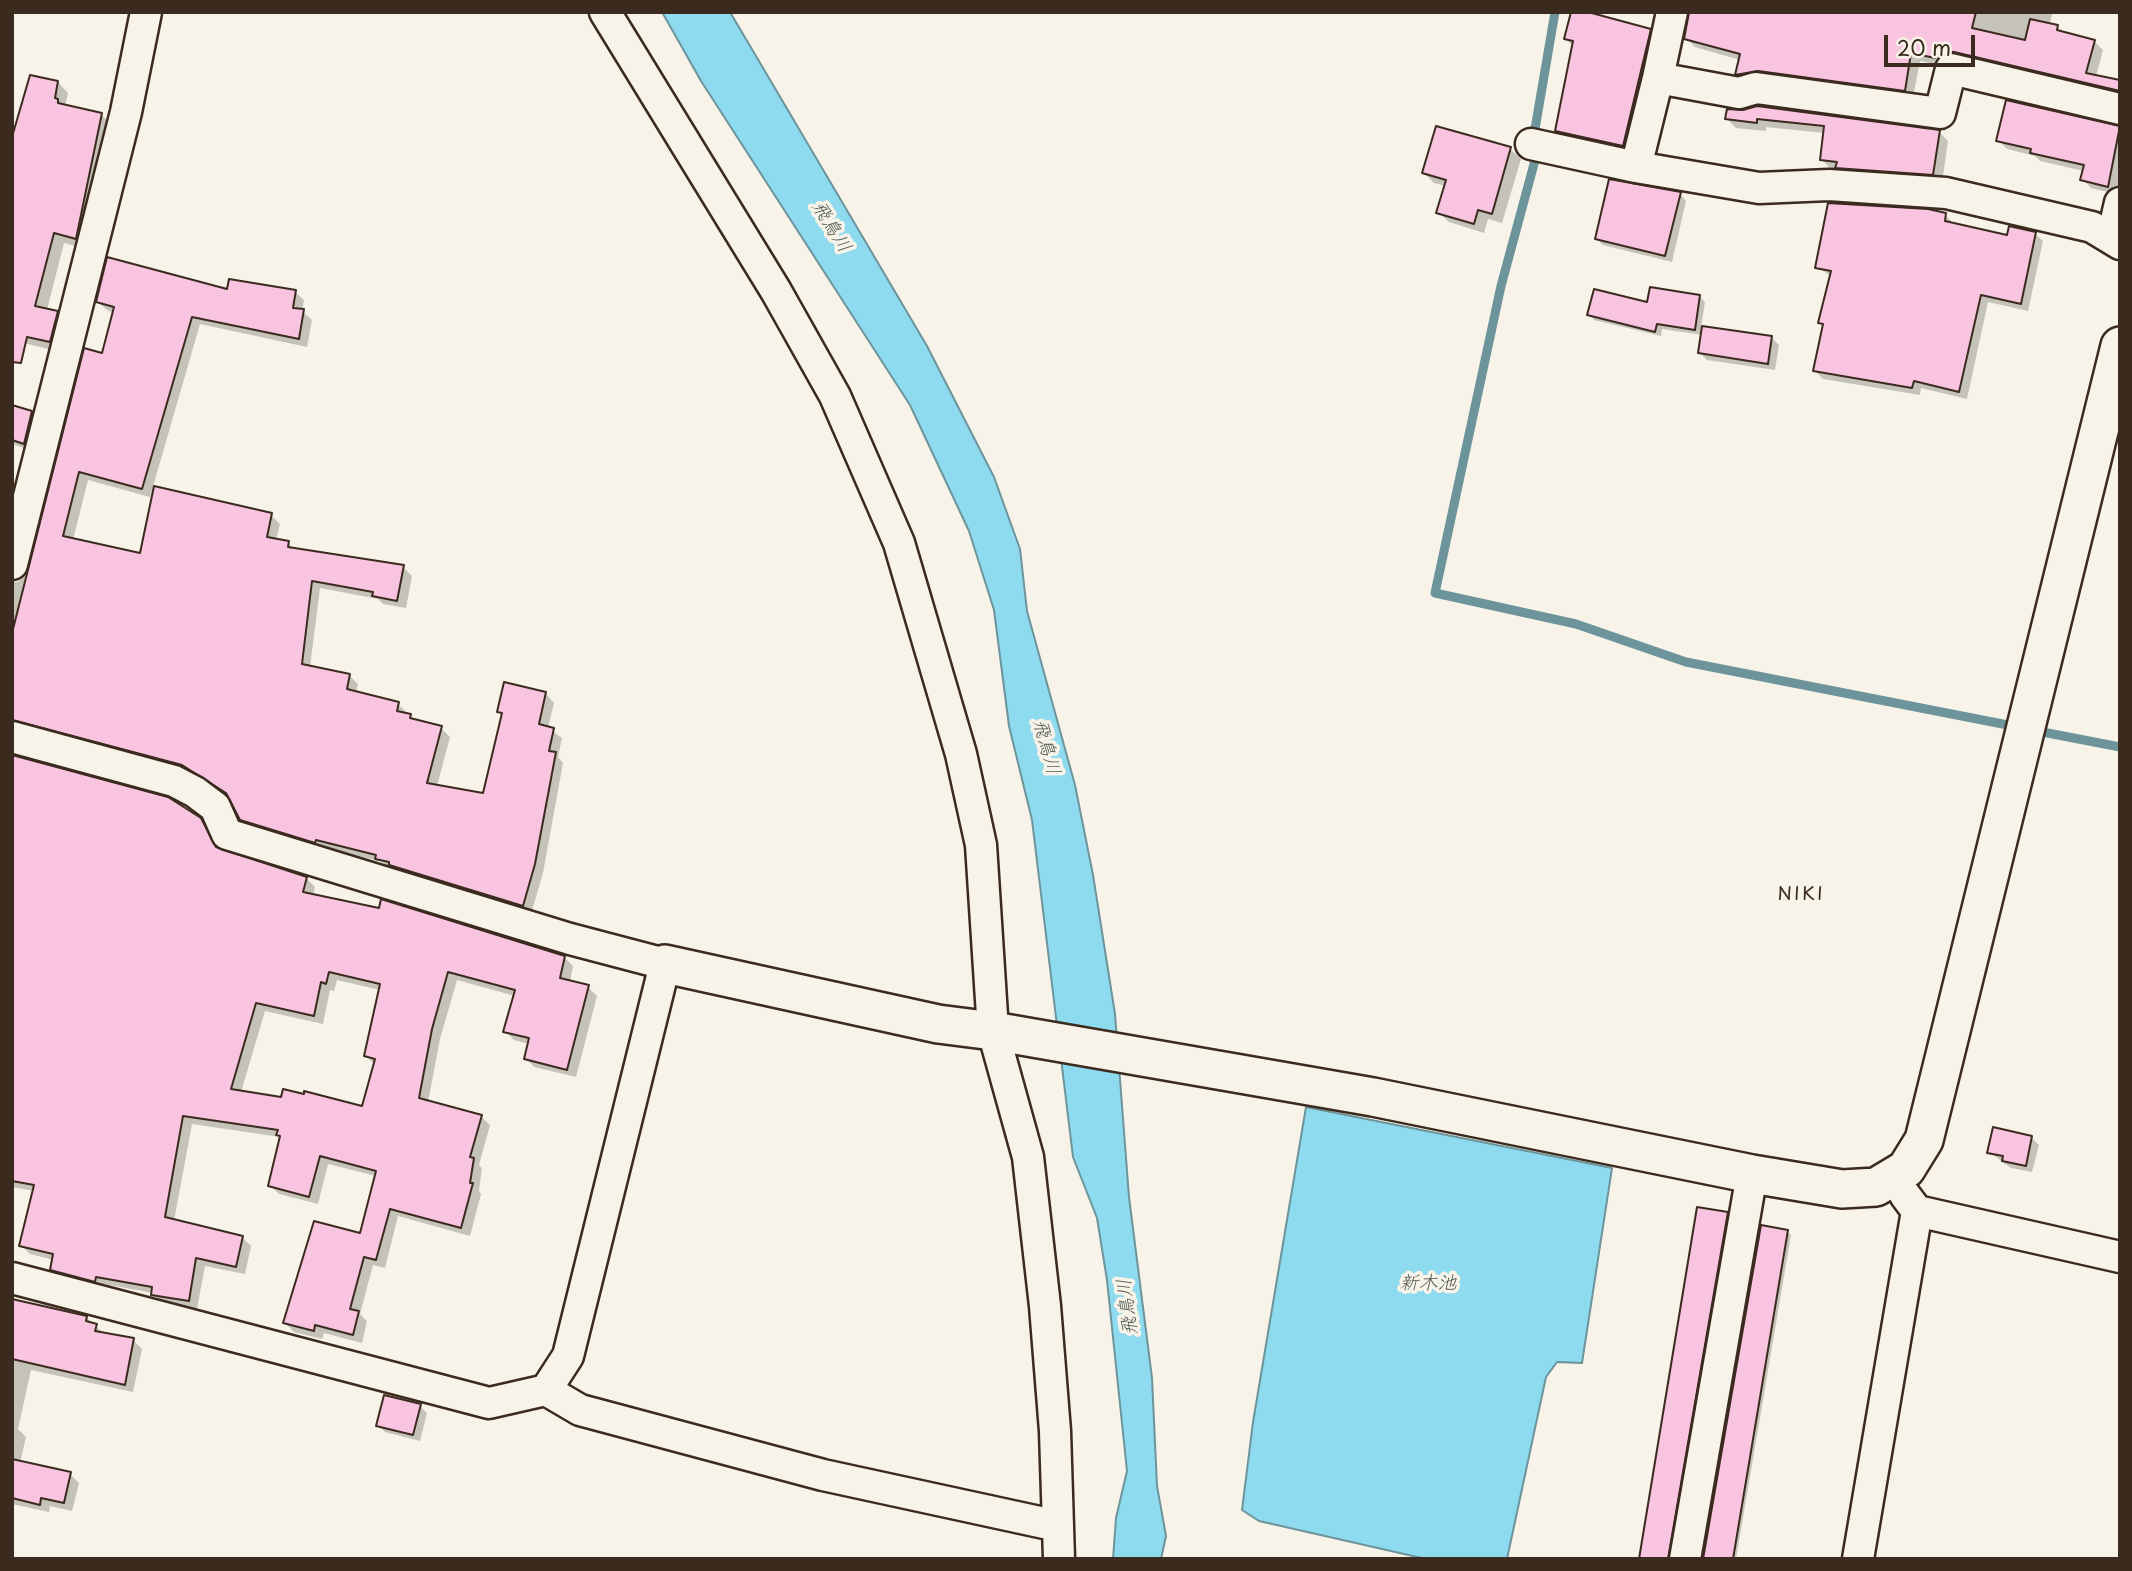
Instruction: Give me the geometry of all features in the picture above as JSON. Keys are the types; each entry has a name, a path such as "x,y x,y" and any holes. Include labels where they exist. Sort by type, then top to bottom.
{"street":[{"path":"12,564 126,112 146,12"},
{"path":"605,12 733,220 829,384 900,543 961,754 981,845 1001,1032 1028,1157 1055,1431 1059,1559"},
{"path":"1636,167 1672,12"},
{"path":"1658,78 1739,93 1756,88 1940,113 1951,69 2120,109"},
{"path":"1531,144 1636,167 1759,188 1829,185 1945,193 2092,227 2116,241 2120,203"},
{"path":"12,737 174,781 215,807 227,834 570,939 665,964 938,1024 1001,1032 1373,1097 1752,1174 1859,1190 1892,1179 1911,1162 1924,1140 2120,346"},
{"path":"546,1390 568,1356 665,964"},
{"path":"1685,1559 1752,1174"},
{"path":"1892,1179 1917,1210 2120,1257"},
{"path":"1858,1559 1917,1210"},
{"path":"12,1278 489,1403 546,1390 580,1410 810,1472 1058,1526"}],"water":[{"name":"飛鳥川","path":"662,12 730,12 927,346 994,477 1020,549 1027,611 1075,785 1093,875 1115,1014 1129,1197 1152,1378 1157,1486 1166,1536 1161,1559 1113,1559 1116,1518 1127,1471 1107,1280 1097,1218 1073,1157 1032,820 1009,726 994,610 969,531 910,405 701,81"},
{"name":"新木池","path":"1306,1107 1612,1168 1582,1363 1557,1362 1546,1377 1507,1559 1426,1559 1259,1521 1242,1510 1253,1422"}],"building":[{"path":"1571,12 1588,12 1651,29 1623,146 1555,131 1573,41 1564,39"},
{"path":"1689,12 1976,12 1972,28 2025,40 2030,19 2058,25 2057,30 2095,40 2086,73 2120,80 2120,91 1954,52 1936,51 1935,58 1911,53 1905,91 1758,71 1735,75 1740,54 1684,39"},
{"path":"30,75 58,81 55,98 58,103 102,113 76,239 54,233 35,306 58,311 50,342 27,337 21,363 12,362 12,137"},
{"path":"2006,100 2120,126 2108,187 2080,180 2084,165 2030,153 2031,149 1996,141"},
{"path":"1757,106 1940,130 1933,175 1835,168 1837,162 1820,160 1824,126 1757,119 1757,123 1725,119 1727,109 1743,110"},
{"path":"1436,126 1511,147 1492,214 1478,210 1474,224 1436,213 1446,180 1422,173"},
{"path":"1609,179 1681,192 1665,256 1595,239"},
{"path":"1828,203 1928,209 1946,213 1945,221 2007,235 2009,226 2036,232 2021,304 1981,295 1959,392 1914,381 1912,388 1813,371 1823,324 1818,323 1831,271 1815,268"},
{"path":"107,257 227,289 229,279 296,290 293,308 304,309 299,339 192,317 142,489 79,472 63,536 140,553 154,486 272,513 267,537 289,541 288,547 404,565 397,601 372,596 373,592 312,581 302,664 350,674 347,689 399,702 397,711 411,714 410,718 442,726 427,783 483,793 502,713 497,712 504,682 546,692 539,724 554,728 549,751 556,752 535,864 523,906 389,865 389,862 375,859 376,855 316,840 315,843 240,820 226,793 182,765 12,720 12,633 84,348 102,353 114,307 96,302"},
{"path":"1650,287 1700,295 1695,330 1657,324 1655,332 1587,315 1594,289 1647,302"},
{"path":"1702,326 1772,336 1768,364 1698,353"},
{"path":"12,405 32,411 24,444 12,440"},
{"path":"12,755 168,797 201,818 216,847 307,877 303,892 379,908 381,899 565,956 560,978 589,985 567,1070 524,1059 529,1038 503,1032 515,990 448,972 432,1029 419,1098 482,1115 470,1157 474,1158 470,1183 473,1183 461,1228 390,1209 376,1260 364,1257 350,1309 359,1311 353,1335 315,1325 314,1331 283,1323 314,1221 360,1233 376,1171 320,1156 309,1197 268,1186 280,1136 276,1135 278,1130 183,1116 165,1217 243,1236 236,1267 196,1258 189,1301 151,1295 152,1287 96,1277 95,1282 50,1270 53,1254 19,1246 34,1185 12,1181","holes":["329,972 380,984 364,1056 375,1059 362,1106 304,1091 304,1094 283,1089 281,1097 231,1089 256,1003 314,1016 321,982 326,984"]},
{"path":"1993,1127 2032,1136 2026,1166 2002,1161 2003,1156 1987,1153"},
{"path":"1697,1207 1728,1212 1668,1559 1639,1559"},
{"path":"1761,1225 1788,1230 1733,1559 1703,1559"},
{"path":"12,1299 87,1316 86,1321 97,1324 95,1331 134,1338 125,1385 12,1359"},
{"path":"384,1395 421,1404 413,1435 376,1426"},
{"path":"12,1459 71,1472 64,1503 41,1498 40,1505 12,1498"}],"waterway":[{"path":"1555,12 1535,129 1534,164 1501,286 1435,593 1576,624 1686,662 2018,727"},
{"path":"2032,730 2120,747"}],"district":[{"name":"NIKI","path":"1801,895"}]}
